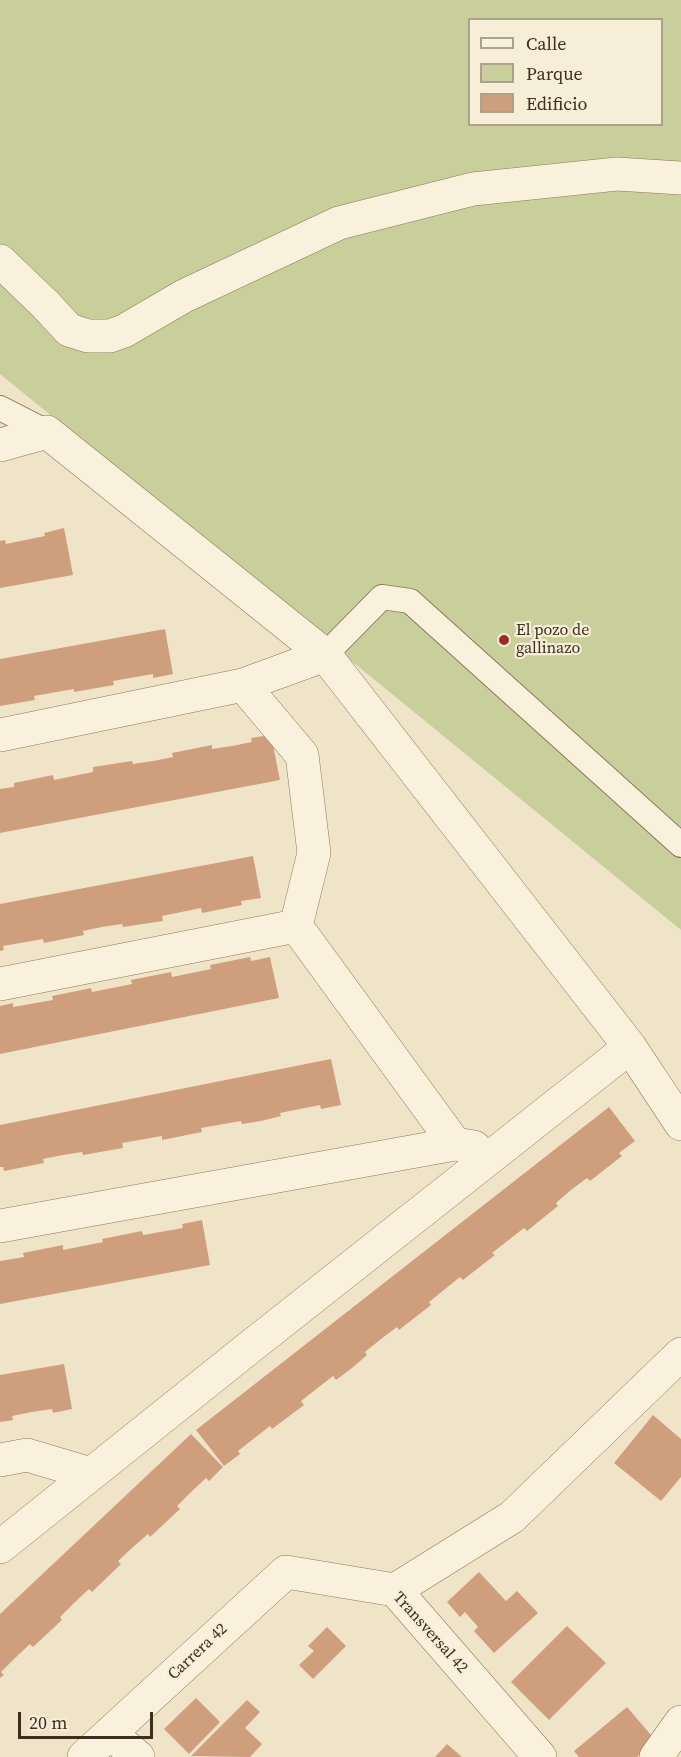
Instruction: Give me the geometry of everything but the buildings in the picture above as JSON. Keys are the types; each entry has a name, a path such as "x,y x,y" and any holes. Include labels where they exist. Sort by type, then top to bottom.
{"street":[{"path":"0,261 69,330 88,336 110,336 124,331 184,296 339,223 473,189 617,174 681,178"},
{"path":"0,445 47,432 325,655 630,1047 681,1124"},
{"path":"0,735 243,686 325,655"},
{"path":"243,686 302,755 314,853 296,926 455,1144"},
{"path":"0,984 296,926"},
{"path":"0,1547 630,1047"},
{"path":"0,1226 455,1144 498,1151"},
{"path":"395,1590 512,1517 681,1354"},
{"path":"13,1457 91,1474"},
{"name":"Transversal 42","path":"286,1572 395,1590 540,1757"},
{"name":"Carrera 42","path":"84,1757 286,1572"},
{"path":"656,1757 681,1722"},
{"path":"110,1733 138,1757"}],"lane":[{"path":"0,408 47,432"},
{"path":"325,655 382,597 410,601 681,845"}],"green space":[{"name":"El pozo de gallinazo","path":"0,0 681,0 681,930 0,374"}],"place":[{"name":"El pozo de gallinazo","path":"504,640"}]}
